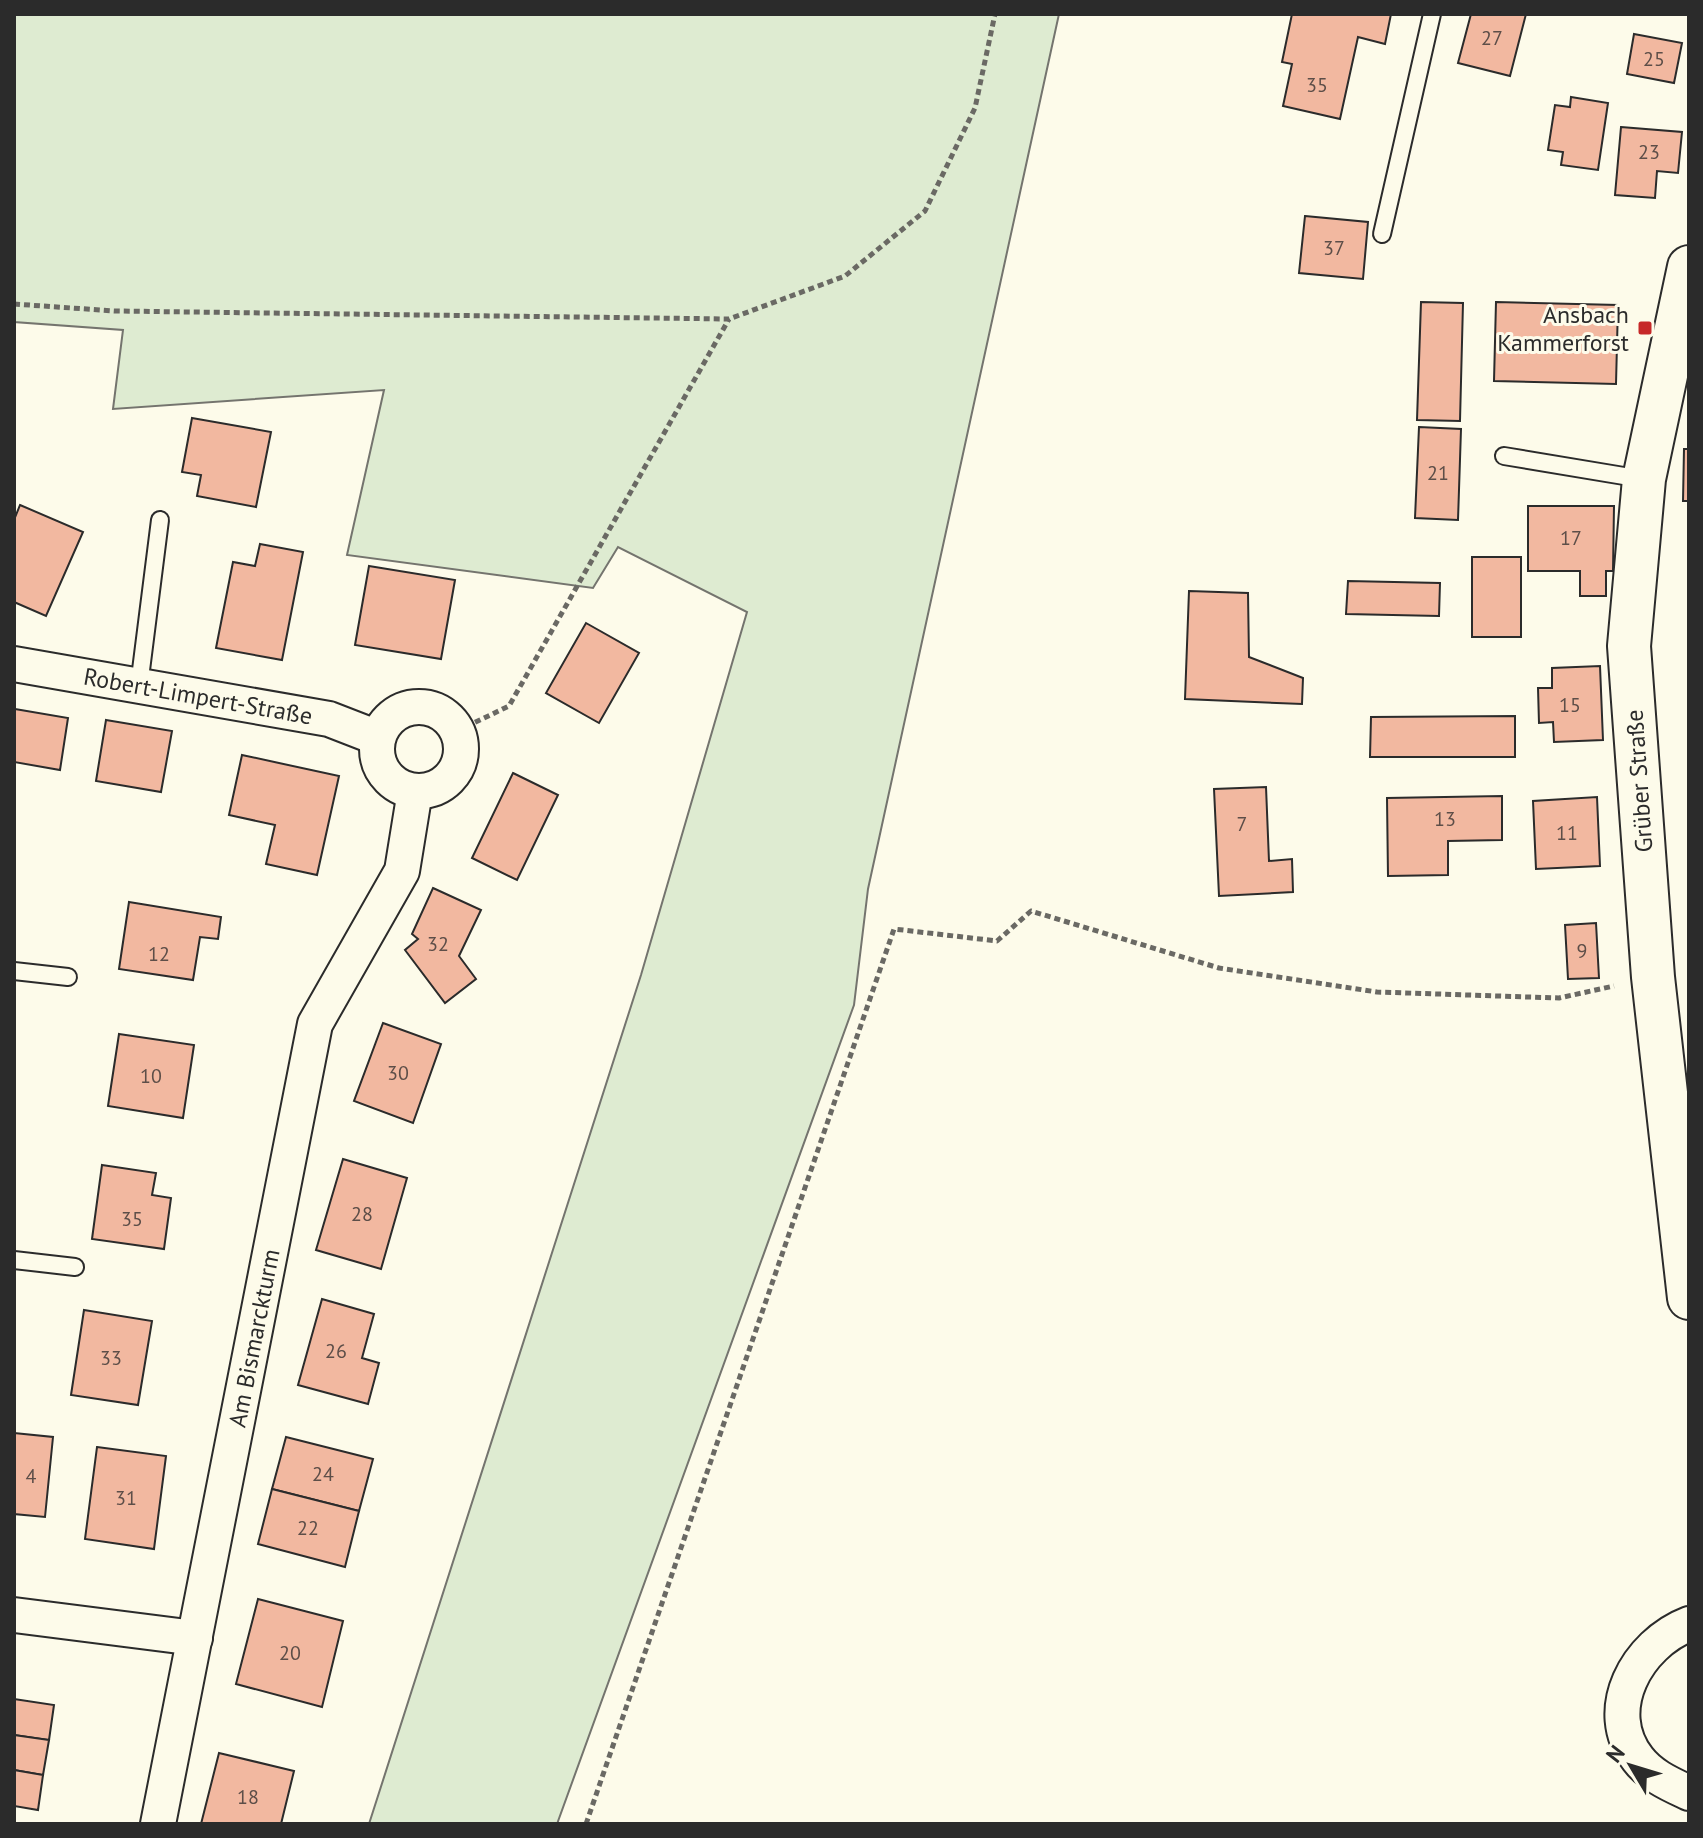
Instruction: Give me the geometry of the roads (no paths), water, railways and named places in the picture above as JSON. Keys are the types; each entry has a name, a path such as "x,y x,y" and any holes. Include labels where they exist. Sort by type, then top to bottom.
{"street":[{"name":"Grüber Straße","path":"1689,267 1644,479 1629,646 1653,977 1689,1298"},
{"name":"Robert-Limpert-Straße","path":"14,664 329,719 378,738"},
{"path":"422,707 437,711 457,731 461,746 459,760 453,774 443,784 429,790 415,791 389,779 380,767 378,738 384,725 408,709 422,707"},
{"name":"Am Bismarckturm","path":"158,1824 315,1024 402,871 415,791"},
{"path":"14,1615 195,1638"},
{"path":"1689,1624 1679,1628 1647,1654 1633,1671 1623,1694 1622,1722 1637,1758 1652,1773 1689,1793"}],"lane":[{"path":"1382,234 1432,14"},
{"path":"1504,456 1644,479"},
{"path":"139,686 160,520"},
{"path":"14,971 68,977"},
{"path":"14,1260 75,1267"}],"place":[{"name":"Ansbach Kammerforst","path":"1645,328"}]}
